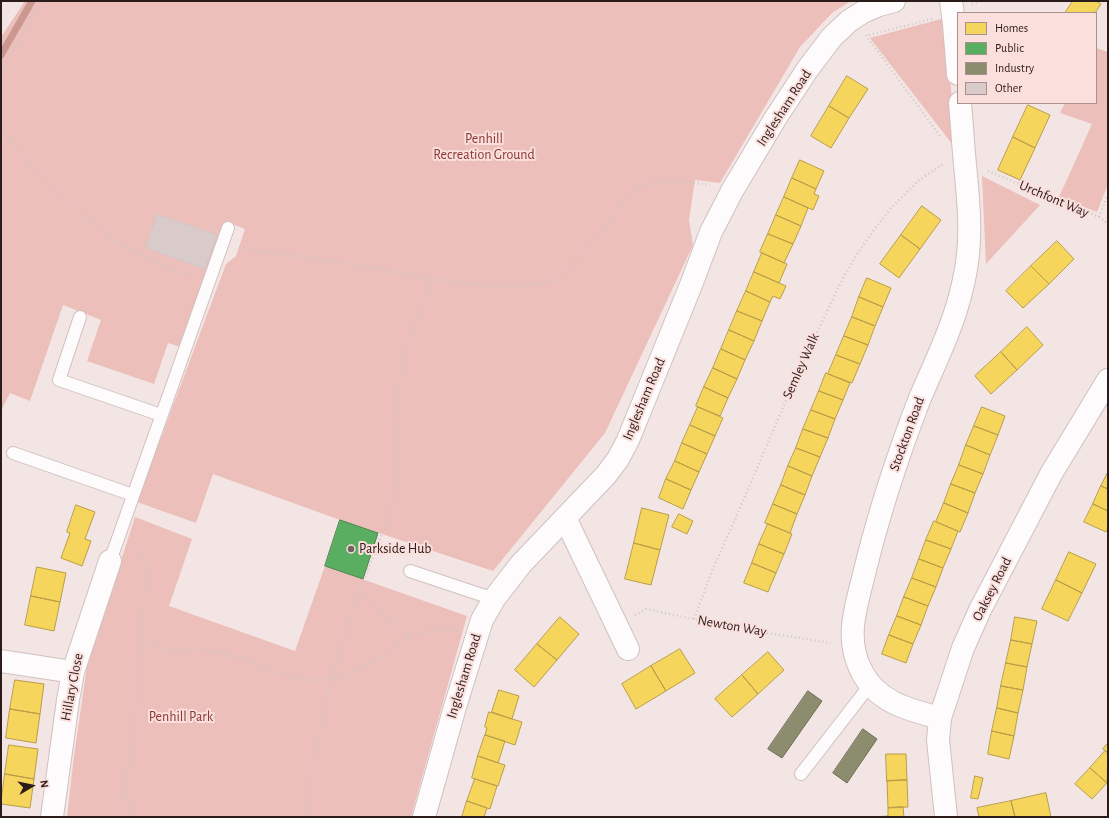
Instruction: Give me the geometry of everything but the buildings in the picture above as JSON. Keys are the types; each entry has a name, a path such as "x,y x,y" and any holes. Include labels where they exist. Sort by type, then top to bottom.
{"street":[{"name":"Inglesham Road","path":"424,817 433,780 476,635 482,620 494,599 521,564 606,475 618,459 628,440 712,232 732,191 775,119 807,70 832,37 849,21 879,5 894,1"},
{"path":"952,7 957,63"},
{"name":"Stockton Road","path":"940,718 894,704 883,697 870,685 860,670 851,639 853,615 886,495 906,433 945,339 963,286 968,262 970,216 960,104"},
{"name":"Oaksey Road","path":"946,817 938,740 940,718 963,648 980,610 1051,474 1108,380"},
{"path":"564,518 628,649"},
{"name":"Hillary Close","path":"52,817 73,672 113,551"},
{"path":"1,661 73,672"}],"lane":[{"path":"113,551 228,228"},
{"path":"80,317 59,380 161,415"},
{"path":"13,453 133,495"},
{"path":"410,570 494,599"},
{"path":"801,774 870,685"}],"path":[{"path":"1,72 42,1"},
{"path":"867,36 952,7 980,1"},
{"path":"856,16 860,27 940,136"},
{"path":"1,131 44,178 99,228 140,254 159,264 208,282"},
{"name":"Semley Walk","path":"694,619 712,571 799,370 836,293 857,254 876,227 906,192 918,181 953,157 964,158"},
{"name":"Urchfont Way","path":"998,176 1098,217 1108,224"},
{"path":"222,244 445,282 517,285 548,282 561,277 590,245 629,197 639,189 650,184 668,181 682,181 732,191"},
{"path":"1098,217 1108,194"},
{"path":"304,817 312,768 331,679 359,592 382,534 399,480 396,415 404,350 432,279"},
{"path":"113,551 134,548 139,552 145,564 145,582 134,722 125,786 118,817"},
{"path":"359,592 410,637"},
{"name":"Newton Way","path":"616,624 646,609 730,627 837,644 851,639"},
{"path":"141,636 167,650 182,651 193,648 222,652 250,661 292,678 309,680 331,679 352,671 371,662 410,637 437,630 450,629 476,635"},
{"path":"125,786 134,817"}],"green space":[{"name":"Penhill Recreation Ground","path":"25,1 851,1 832,13 800,47 720,183 695,180 689,220 693,245 605,433 493,571 340,520 213,474 196,523 137,502 226,264 236,256 245,229 227,222 181,347 168,343 154,384 87,361 101,320 63,305 30,401 10,393 1,411 1,37"},
{"path":"945,18 956,149 870,38"},
{"path":"1097,48 1108,52 1108,184 1097,212 1059,197 1092,124 1060,113 1064,104 1097,104"},
{"path":"982,176 1040,205 986,264"},
{"name":"Penhill Park","path":"135,517 192,539 169,606 295,651 325,566 467,616 411,817 67,817 87,666"}],"waterway":[{"path":"1,55 32,1"}],"place":[{"name":"Parkside Hub","path":"351,549"}]}
